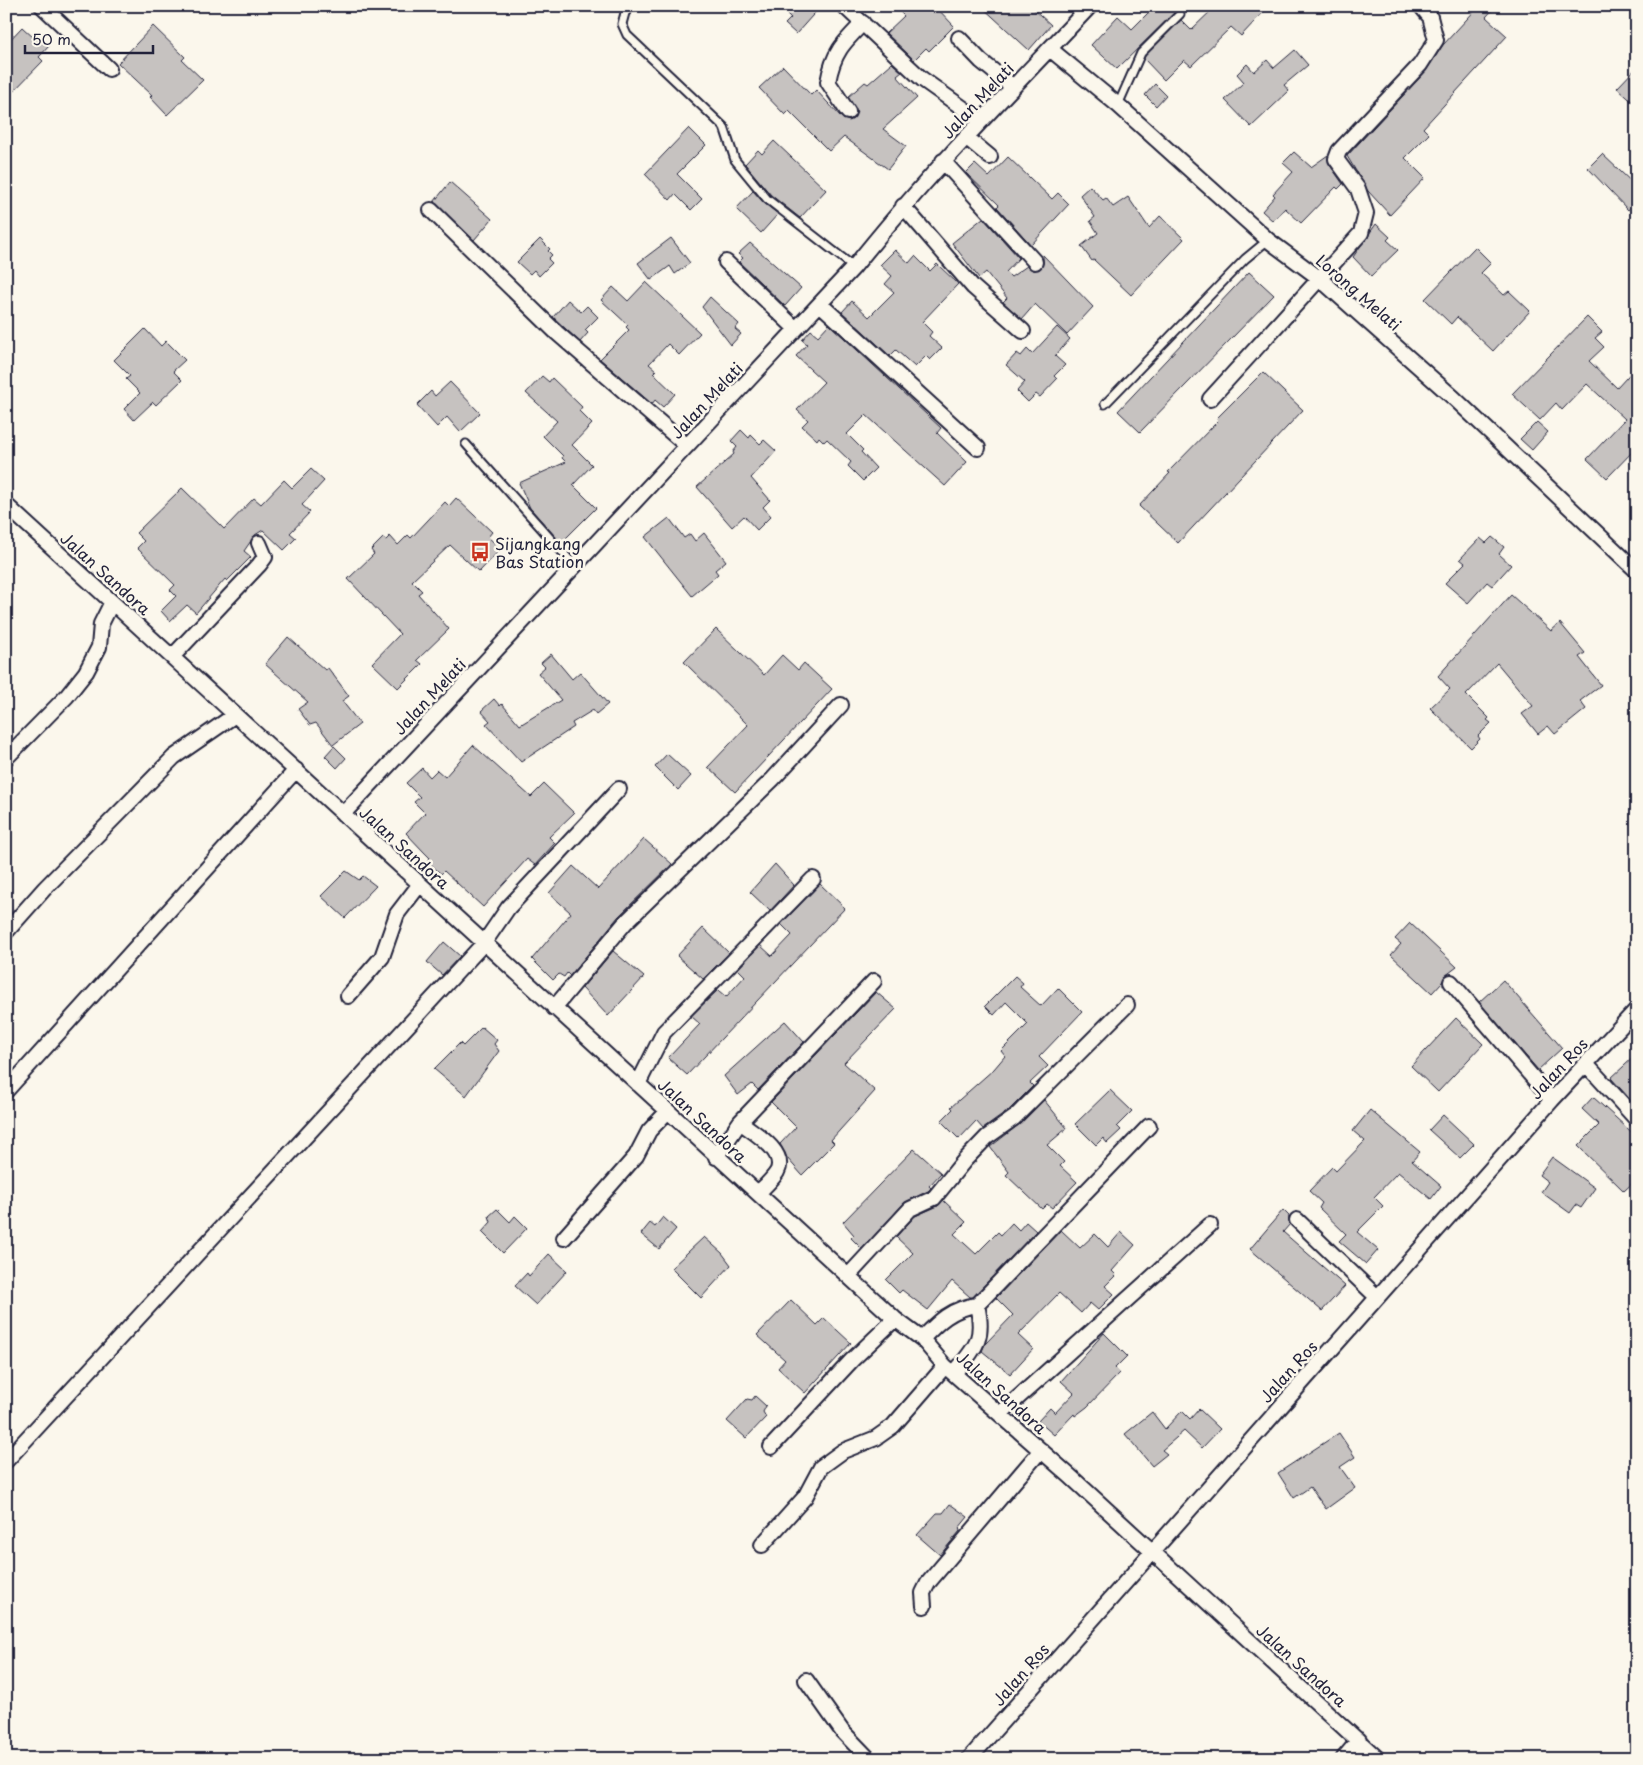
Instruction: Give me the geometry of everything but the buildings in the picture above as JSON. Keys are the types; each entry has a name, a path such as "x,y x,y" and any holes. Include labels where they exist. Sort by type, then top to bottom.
{"street":[{"path":"42,6 109,69"},
{"path":"844,6 922,79 981,121"},
{"name":"Jalan Melati","path":"343,814 854,268 903,206 943,161 1090,6"},
{"path":"1210,399 1361,233 1366,213 1358,189 1336,159 1339,151 1420,64 1436,40 1430,18 1421,6"},
{"path":"848,112 828,82 831,64 840,46 863,23"},
{"path":"959,38 981,62 1013,87"},
{"name":"Lorong Melati","path":"1050,49 1118,105 1268,240 1319,278 1455,399 1562,503 1637,571"},
{"path":"966,137 990,157"},
{"path":"943,161 1035,262"},
{"path":"903,206 973,287 1023,331"},
{"path":"431,210 557,333 687,446"},
{"path":"726,262 796,330"},
{"path":"820,304 978,448"},
{"name":"Jalan Sandora","path":"7,506 716,1157 849,1275 895,1319 922,1339 950,1369 1378,1759"},
{"path":"172,656 259,565 265,557 259,543"},
{"path":"6,758 67,696 86,672 99,648 101,624 112,602"},
{"path":"554,1008 625,922 773,778 840,705"},
{"path":"6,932 45,888 174,757 235,715"},
{"path":"6,1092 296,770"},
{"path":"6,1461 484,943 508,908 619,789"},
{"path":"638,1084 664,1032 813,879"},
{"path":"348,996 382,957 397,914 420,884"},
{"path":"716,1157 740,1122 874,981"},
{"path":"1451,982 1552,1100"},
{"path":"849,1275 910,1209 934,1198 964,1161 987,1137 1014,1118 1128,1005"},
{"name":"Jalan Ros","path":"969,1759 1151,1551 1552,1100 1637,1009"},
{"path":"1586,1064 1637,1120"},
{"path":"564,1238 636,1156 649,1131 668,1111"},
{"path":"740,1122 763,1139 779,1159 777,1172 758,1193"},
{"path":"922,1339 940,1319 959,1309 977,1305 1149,1126"},
{"path":"1297,1220 1376,1298"},
{"path":"1001,1414 1210,1225"},
{"path":"762,1544 805,1497 822,1466 843,1451 876,1438 893,1426 950,1369 974,1350 980,1338 981,1322 977,1305"},
{"path":"771,1447 852,1360 895,1319"},
{"path":"924,1606 924,1593 928,1583 1041,1450"},
{"path":"806,1680 842,1731 869,1759"},
{"path":"1343,1759 1359,1740"}],"lane":[{"path":"631,6 625,13 622,24 627,35 724,127 735,160 767,199 854,268"},
{"path":"1118,105 1141,53 1180,14"},
{"path":"1105,404 1245,259 1268,240"},
{"path":"466,444 574,566"}],"place":[{"name":"Sijangkang Bas Station","path":"480,552"}]}
